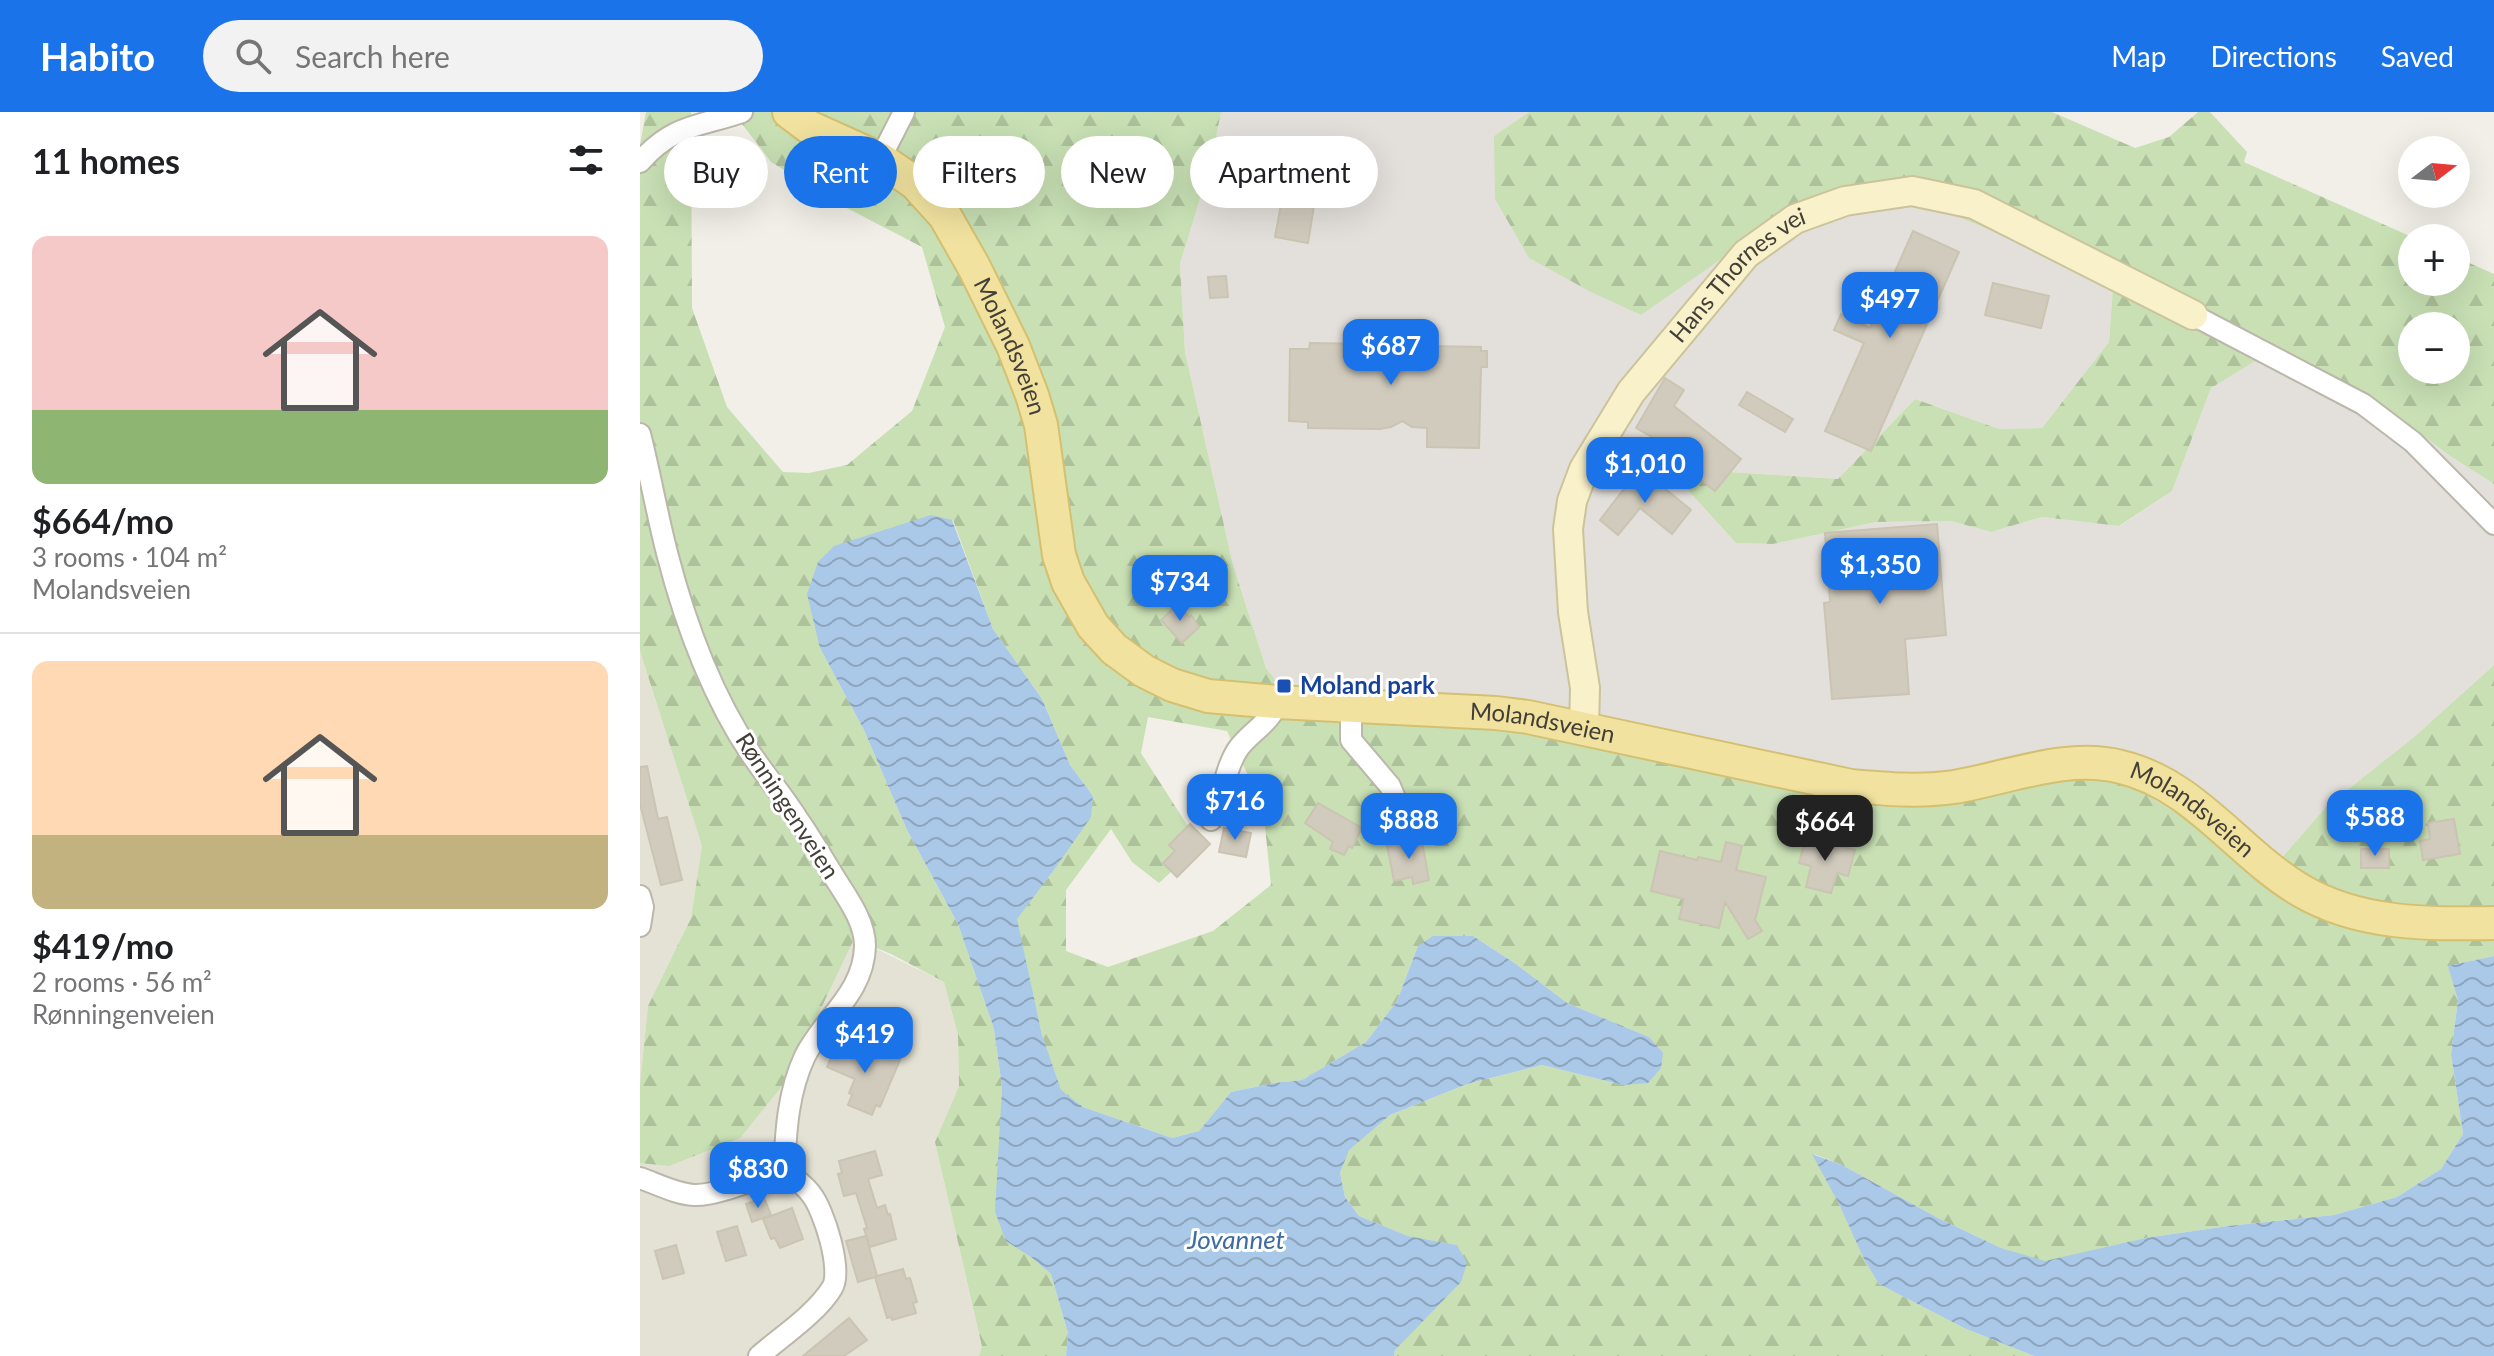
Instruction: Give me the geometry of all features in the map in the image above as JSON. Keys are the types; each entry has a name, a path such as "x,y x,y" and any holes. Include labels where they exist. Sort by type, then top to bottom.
{"main road":[{"name":"Molandsveien","path":"789,112 809,127 829,136"},
{"name":"Molandsveien","path":"897,171 915,183 945,216 1013,346 1041,425 1059,555 1068,582 1093,626 1129,660 1172,685 1208,696 1277,702 1496,713 1584,728 1851,786 1895,790 1954,787 2069,764 2120,766 2146,774 2169,786 2279,875 2320,901 2344,911 2394,921 2494,923"}],"street":[{"path":"640,162 671,134 742,112"},
{"path":"892,136 904,112"},
{"name":"Hans Thornes vei","path":"1584,728 1585,688 1573,612 1568,529 1572,501 1584,469 1631,392 1746,254 1795,219 1845,201 1912,191 1974,204 2193,315"},
{"path":"2193,315 2363,404 2413,442 2494,524"},
{"name":"Rønningenveien","path":"640,434 671,569 689,628 715,689 750,753 797,817 847,898 861,924 864,938 860,975 807,1052 793,1083 784,1169"},
{"path":"1211,820 1235,753 1276,711 1277,702"},
{"path":"1351,705 1351,740 1390,786 1405,822"},
{"path":"640,896 643,907 640,926"},
{"path":"640,1178 694,1195 710,1193 784,1169 812,1194 836,1265 835,1285 811,1312 759,1356"}],"shaded area":[{"name":"Moland park","path":"1221,112 1529,112 1494,136 1640,314 1727,255 1821,205 1915,200 2016,240 2113,287 2109,342 2042,428 1999,429 1915,399 1838,479 1669,468 1736,543 1773,544 1876,522 1951,521 1991,532 2042,517 2120,526 2172,491 2211,388 2255,360 2362,390 2450,456 2494,484 2494,665 2414,737 2327,806 2277,863 1920,791 1288,696 1266,668 1233,565 1185,352 1180,264 1197,208 1378,208 1378,136 1216,136"},
{"path":"640,651 702,846 691,918 648,1006 640,1084"},
{"path":"854,938 944,982 958,1035 959,1086 935,1142 982,1348 979,1356 640,1356 640,1163 669,1165 787,1080"}],"green space":[{"path":"646,112 691,112 691,136 664,136 664,208 691,208 692,308 727,407 783,472 809,473 847,465 912,411 945,327 922,247 847,208 897,208 897,136 784,136 784,170 768,158 768,136 751,136 733,112 1221,112 1216,136 1190,136 1190,208 1197,208 1180,264 1185,352 1233,565 1266,668 1288,696 1395,708 1831,783 2025,775 2124,781 2216,838 2277,863 2327,806 2414,737 2494,665 2494,956 2449,966 2458,1000 2451,1054 2463,1134 2441,1169 2397,1197 2334,1215 2145,1238 2045,1262 2001,1248 1938,1218 1842,1165 1814,1154 1879,1284 1964,1328 2034,1356 1394,1356 1456,1245 1408,1236 1359,1216 1345,1197 1340,1173 1348,1150 1390,1115 1467,1084 1542,1065 1623,1085 1649,1037 1567,1003 1473,936 1418,946 1397,1001 1366,1042 1302,1080 1231,1092 1199,1131 1172,1138 1083,1107 1060,1090 1042,1035 1016,919 1090,817 1093,796 1070,765 1042,699 993,629 953,520 820,648 864,730 907,830 958,924 994,1029 1002,1087 1000,1139 1031,1257 1051,1274 1068,1333 1066,1356 979,1356 982,1347 935,1142 959,1086 958,1035 944,982 891,954 854,939 787,1080 740,1138 669,1166 640,1163 640,1084 648,1006 691,918 702,846 640,651 640,145","holes":["1148,717 1227,731 1263,807 1271,885 1213,931 1108,967 1066,951 1066,890 1111,829 1132,862 1159,883 1200,845 1141,753"]},
{"path":"1529,112 2052,112 2135,148 2169,137 2198,112 2210,112 2247,152 2244,162 2398,231 2398,296 2470,296 2470,263 2494,274 2494,484 2450,456 2362,390 2255,361 2211,388 2172,491 2119,526 2042,517 1991,532 1951,521 1876,522 1773,544 1736,543 1668,468 1838,479 1915,399 1999,429 2042,428 2109,342 2113,287 2016,240 1915,200 1822,205 1727,255 1641,315 1529,258 1495,199 1494,136"}],"water":[{"name":"Jovannet","path":"931,515 952,520 993,629 1042,699 1070,765 1093,796 1091,817 1017,919 1042,1035 1061,1090 1083,1107 1172,1138 1199,1131 1231,1092 1302,1080 1366,1042 1397,1001 1418,946 1433,936 1473,936 1567,1003 1649,1037 1663,1053 1661,1068 1648,1083 1623,1085 1542,1065 1467,1084 1390,1115 1349,1150 1340,1173 1345,1197 1359,1216 1408,1236 1457,1245 1467,1263 1461,1282 1395,1350 1394,1356 1066,1356 1068,1333 1051,1274 1006,1241 995,1212 1002,1087 994,1029 958,924 907,830 864,730 820,648 807,594 818,562 834,546"},
{"path":"2494,956 2494,1356 2034,1356 1964,1328 1879,1284 1812,1154 1842,1165 1938,1218 2001,1248 2045,1261 2145,1238 2334,1215 2397,1197 2441,1169 2463,1134 2451,1054 2458,1000 2448,966"}],"building":[{"path":"1280,208 1314,208 1308,243 1275,237"},
{"path":"1913,231 1959,252 1871,451 1825,431 1864,343 1834,330 1841,314 1870,328"},
{"path":"1226,276 1228,297 1210,298 1208,277"},
{"path":"1993,283 2049,296 2041,328 1985,315"},
{"path":"1385,329 1424,330 1431,337 1431,346 1481,347 1481,351 1487,351 1487,367 1481,367 1479,448 1427,447 1427,428 1412,427 1402,421 1380,429 1308,428 1308,422 1289,421 1290,349 1309,349 1310,343 1377,344 1377,336"},
{"path":"1665,378 1684,390 1674,406 1741,459 1715,491 1662,449 1666,445 1636,428"},
{"path":"1747,392 1793,419 1785,432 1739,405"},
{"path":"1640,468 1691,510 1672,534 1640,508 1618,535 1600,520"},
{"path":"1937,524 1946,635 1905,639 1909,694 1832,699 1824,603 1830,602 1825,533"},
{"path":"1178,604 1199,627 1182,643 1161,620"},
{"path":"647,766 658,819 667,817 682,880 661,885 640,804 640,767"},
{"path":"1318,803 1362,828 1352,848 1349,846 1344,855 1330,849 1333,842 1305,823"},
{"path":"1437,812 1453,818 1447,836 1430,830"},
{"path":"2454,819 2460,854 2423,860 2420,841 2430,839 2428,823"},
{"path":"1190,824 1210,844 1177,877 1163,863 1175,851 1169,845"},
{"path":"1224,828 1251,833 1246,857 1219,852"},
{"path":"1421,836 1429,880 1413,884 1412,877 1394,881 1387,846"},
{"path":"1806,837 1855,850 1848,876 1837,873 1831,893 1806,887 1811,866 1799,863"},
{"path":"1726,842 1742,846 1736,870 1766,877 1755,920 1762,931 1748,939 1725,902 1719,928 1679,919 1684,899 1651,891 1660,851 1721,862"},
{"path":"2361,849 2389,849 2389,868 2361,868"},
{"path":"837,1044 848,1049 850,1045 881,1058 884,1052 900,1060 880,1107 876,1105 872,1115 848,1105 855,1079 827,1067"},
{"path":"875,1151 882,1175 868,1179 877,1208 885,1205 890,1214 896,1239 870,1247 856,1193 844,1196 838,1174 842,1173 839,1161"},
{"path":"764,1198 771,1215 752,1222 746,1204"},
{"path":"792,1208 803,1239 780,1248 775,1238 771,1239 763,1219"},
{"path":"737,1226 746,1255 726,1261 717,1232"},
{"path":"866,1236 877,1276 903,1269 906,1279 910,1278 917,1302 913,1303 916,1313 892,1320 891,1317 887,1318 875,1277 858,1282 846,1241"},
{"path":"676,1245 684,1273 663,1279 655,1251"},
{"path":"849,1318 867,1340 844,1356 803,1356"}],"place":[{"name":"Moland park","path":"1284,686"}]}
